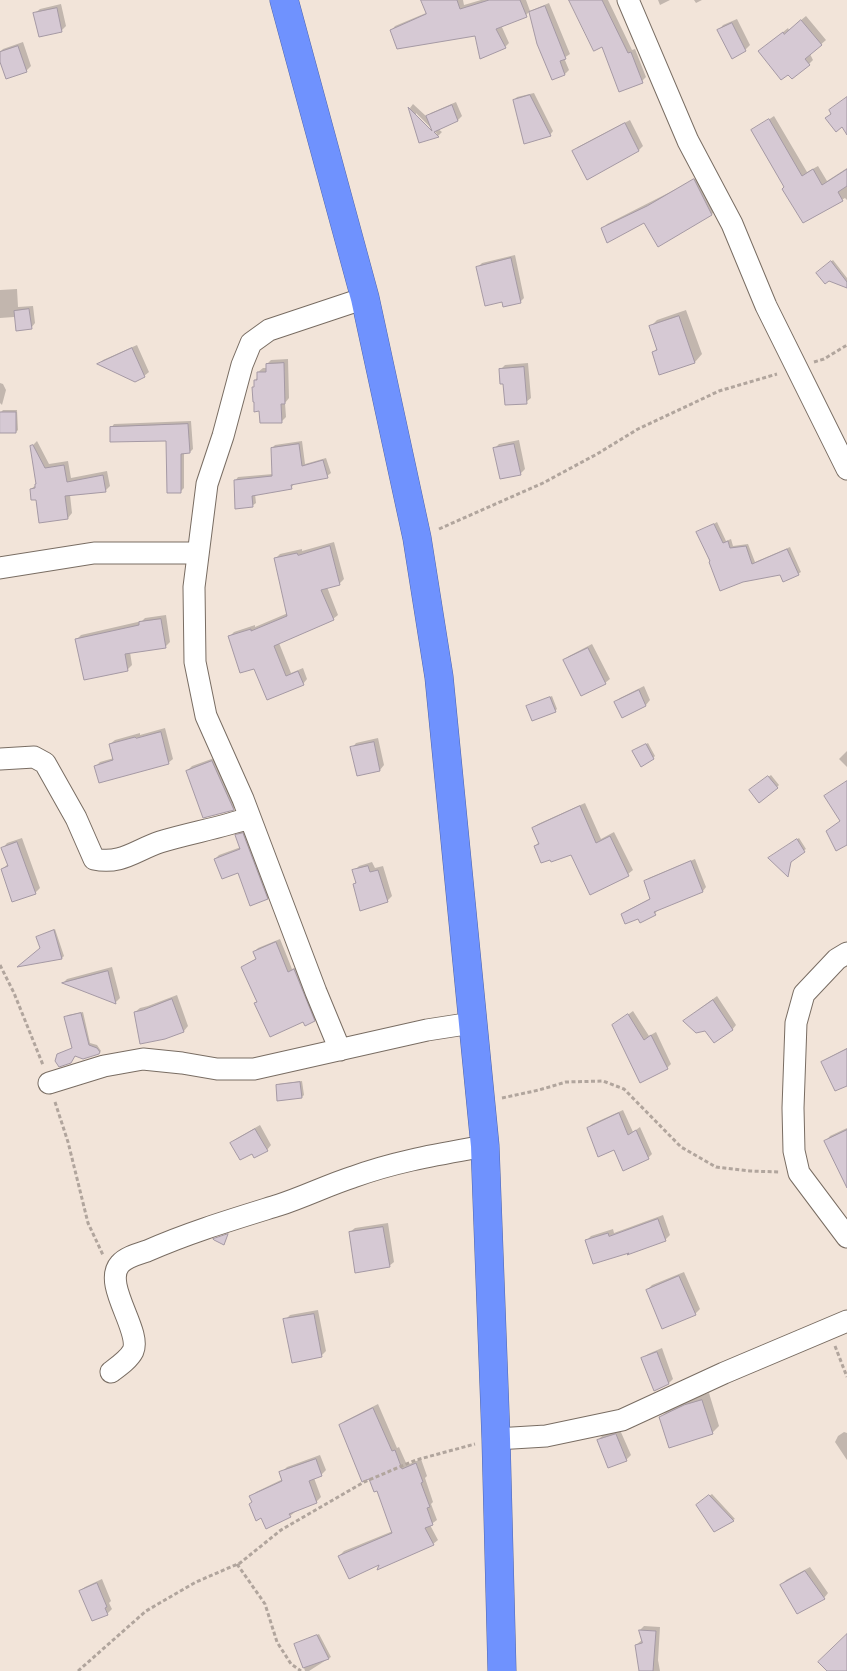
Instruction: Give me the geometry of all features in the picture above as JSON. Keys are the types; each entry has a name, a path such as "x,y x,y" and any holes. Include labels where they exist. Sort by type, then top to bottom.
{"highway":[{"path":"284,0 365,298 417,538 438,677 486,1146 502,1671"}],"street":[{"path":"628,0 688,142 732,224 766,306 847,469"},
{"path":"340,1050 223,751 206,716 195,662 194,587 207,484 223,436 242,365 251,343 269,330 365,298"},
{"path":"0,568 94,553 198,553"},
{"path":"0,759 34,757 45,763 76,818 94,859 105,861 122,859 160,842 249,818"},
{"path":"847,953 837,959 804,994 796,1023 793,1108 794,1151 800,1173 847,1237"},
{"path":"49,1083 104,1066 143,1059 217,1068 254,1068 427,1030 472,1023"},
{"path":"112,1372 133,1352 135,1344 122,1308 116,1273 119,1265 127,1259 220,1223 284,1204 354,1176 420,1158 486,1146"},
{"path":"496,1439 546,1436 622,1420 724,1373 837,1325"}],"path":[{"path":"417,538 543,484 597,454 638,428 719,391 824,358 847,345"},
{"path":"0,965 14,993 49,1083 68,1142 88,1224 100,1251 116,1273"},
{"path":"482,1102 539,1090 566,1082 603,1081 624,1089 681,1147 716,1168 800,1173"},
{"path":"837,1325 847,1377"},
{"path":"78,1671 146,1611 196,1582 237,1564 282,1530 364,1482 416,1460 496,1439"},
{"path":"237,1564 265,1604 277,1642 291,1664 301,1671"}],"building":[{"path":"421,0 457,0 460,9 489,0 520,0 527,17 496,29 506,48 480,59 475,36 397,49 390,30 426,14"},
{"path":"569,0 602,0 628,53 631,52 643,83 619,92 602,47 594,51"},
{"path":"545,6 566,59 560,61 565,75 552,80 537,44 529,12"},
{"path":"57,8 62,32 39,37 33,13"},
{"path":"801,20 822,45 805,59 810,65 792,79 788,75 781,80 758,51"},
{"path":"732,23 746,51 732,59 717,30"},
{"path":"18,46 27,72 6,79 0,62 0,52"},
{"path":"530,95 551,136 524,144 513,100"},
{"path":"847,97 847,135 842,127 836,132 825,118 831,114 829,110"},
{"path":"452,105 458,121 434,132 439,137 419,143 408,107 432,131 426,116"},
{"path":"769,119 802,176 813,169 822,185 847,169 847,186 838,192 843,201 803,223 782,189 784,187 751,130"},
{"path":"625,123 639,151 587,180 572,151"},
{"path":"694,179 712,215 658,247 644,223 607,243 601,228 647,206"},
{"path":"511,258 521,303 503,307 502,302 485,306 476,267"},
{"path":"831,261 847,282 847,288 829,281 825,284 816,273"},
{"path":"29,309 32,329 16,331 14,311"},
{"path":"679,316 695,363 659,375 652,352 657,350 649,326"},
{"path":"132,348 145,377 135,382 97,364"},
{"path":"284,363 285,404 281,404 282,423 260,423 259,411 254,412 252,387 254,387 254,380 257,380 257,372 266,372 266,364"},
{"path":"524,367 527,404 505,405 499,369"},
{"path":"0,412 16,412 16,433 0,433"},
{"path":"188,424 190,453 181,454 181,493 167,493 166,441 110,442 110,427"},
{"path":"299,444 302,466 323,460 328,478 291,485 292,489 252,496 253,507 235,509 234,480 272,476 271,448"},
{"path":"514,444 521,475 500,479 493,448"},
{"path":"33,445 45,468 64,465 67,482 103,475 106,492 65,496 68,519 39,523 36,500 31,500 30,489 35,488 36,484 30,446"},
{"path":"714,524 723,543 728,541 730,548 746,546 752,564 787,549 799,575 783,582 780,575 743,582 720,591 710,561 696,532"},
{"path":"330,546 340,585 321,590 334,620 274,646 286,676 298,671 304,685 267,700 254,669 240,673 228,636 251,629 251,631 287,616 274,558 297,553 298,555"},
{"path":"161,619 166,648 125,654 128,671 84,680 75,639 139,625 139,622"},
{"path":"588,648 606,684 581,696 563,660"},
{"path":"639,690 646,706 622,718 614,702"},
{"path":"550,697 556,712 532,721 526,706"},
{"path":"161,732 169,764 99,783 94,766 113,760 109,744"},
{"path":"374,742 380,771 357,776 350,747"},
{"path":"646,744 654,759 641,767 632,751"},
{"path":"212,761 234,810 203,818 186,771"},
{"path":"768,776 778,788 759,803 749,790"},
{"path":"847,781 847,845 836,851 826,831 840,821 824,796"},
{"path":"580,806 596,843 610,836 629,876 590,895 571,855 551,862 550,860 541,863 534,846 539,844 532,828"},
{"path":"243,833 268,899 250,906 238,873 222,879 214,859 240,849 235,835"},
{"path":"797,839 805,852 791,862 788,877 768,858"},
{"path":"17,842 36,894 12,902 1,869 8,866 1,848"},
{"path":"691,861 703,892 654,912 656,915 640,923 638,919 625,924 621,914 650,899 644,881"},
{"path":"368,866 370,872 378,870 388,902 360,911 353,884 356,883 352,870"},
{"path":"54,930 62,959 17,967 40,948 36,937"},
{"path":"276,942 288,972 294,969 315,1021 305,1026 303,1022 270,1037 254,1003 257,1002 241,967 256,959 253,952"},
{"path":"108,971 116,1004 62,983"},
{"path":"172,999 184,1032 165,1039 140,1044 134,1012"},
{"path":"713,1000 733,1030 714,1043 705,1031 696,1033 683,1021"},
{"path":"81,1013 89,1045 97,1048 100,1052 83,1059 75,1056 71,1063 59,1067 55,1061 57,1054 72,1048 64,1017"},
{"path":"628,1014 644,1040 651,1035 668,1069 640,1083 612,1025"},
{"path":"847,1049 847,1086 835,1091 821,1062"},
{"path":"300,1082 302,1098 277,1101 276,1085"},
{"path":"619,1113 628,1135 636,1130 649,1159 623,1171 614,1150 598,1157 587,1128"},
{"path":"255,1129 268,1151 254,1158 252,1154 240,1160 230,1143"},
{"path":"847,1130 847,1188 824,1141"},
{"path":"658,1219 666,1241 627,1255 629,1253 593,1264 585,1240 608,1233 609,1236"},
{"path":"383,1227 390,1267 355,1273 349,1232"},
{"path":"228,1234 224,1245 213,1239"},
{"path":"679,1276 696,1315 662,1329 646,1290"},
{"path":"314,1314 322,1357 292,1363 283,1319"},
{"path":"657,1352 669,1384 654,1391 641,1358"},
{"path":"702,1400 713,1434 669,1448 659,1417 684,1405"},
{"path":"373,1408 392,1451 395,1450 402,1469 416,1463 430,1507 427,1508 433,1525 425,1528 434,1545 377,1570 379,1565 349,1579 338,1556 392,1533 377,1491 374,1492 369,1479 362,1482 339,1425"},
{"path":"616,1434 627,1461 608,1468 597,1440"},
{"path":"316,1459 322,1476 309,1481 317,1503 289,1514 291,1517 266,1529 261,1518 256,1521 249,1504 252,1502 249,1496 282,1481 279,1472"},
{"path":"709,1495 734,1521 714,1532 696,1505"},
{"path":"805,1571 825,1599 797,1614 780,1585"},
{"path":"97,1583 107,1607 105,1608 108,1615 92,1621 79,1591"},
{"path":"639,1630 656,1631 653,1671 639,1671 635,1645 642,1643"},
{"path":"847,1634 847,1671 827,1671 818,1662"},
{"path":"317,1635 329,1659 303,1668 294,1644"}]}
